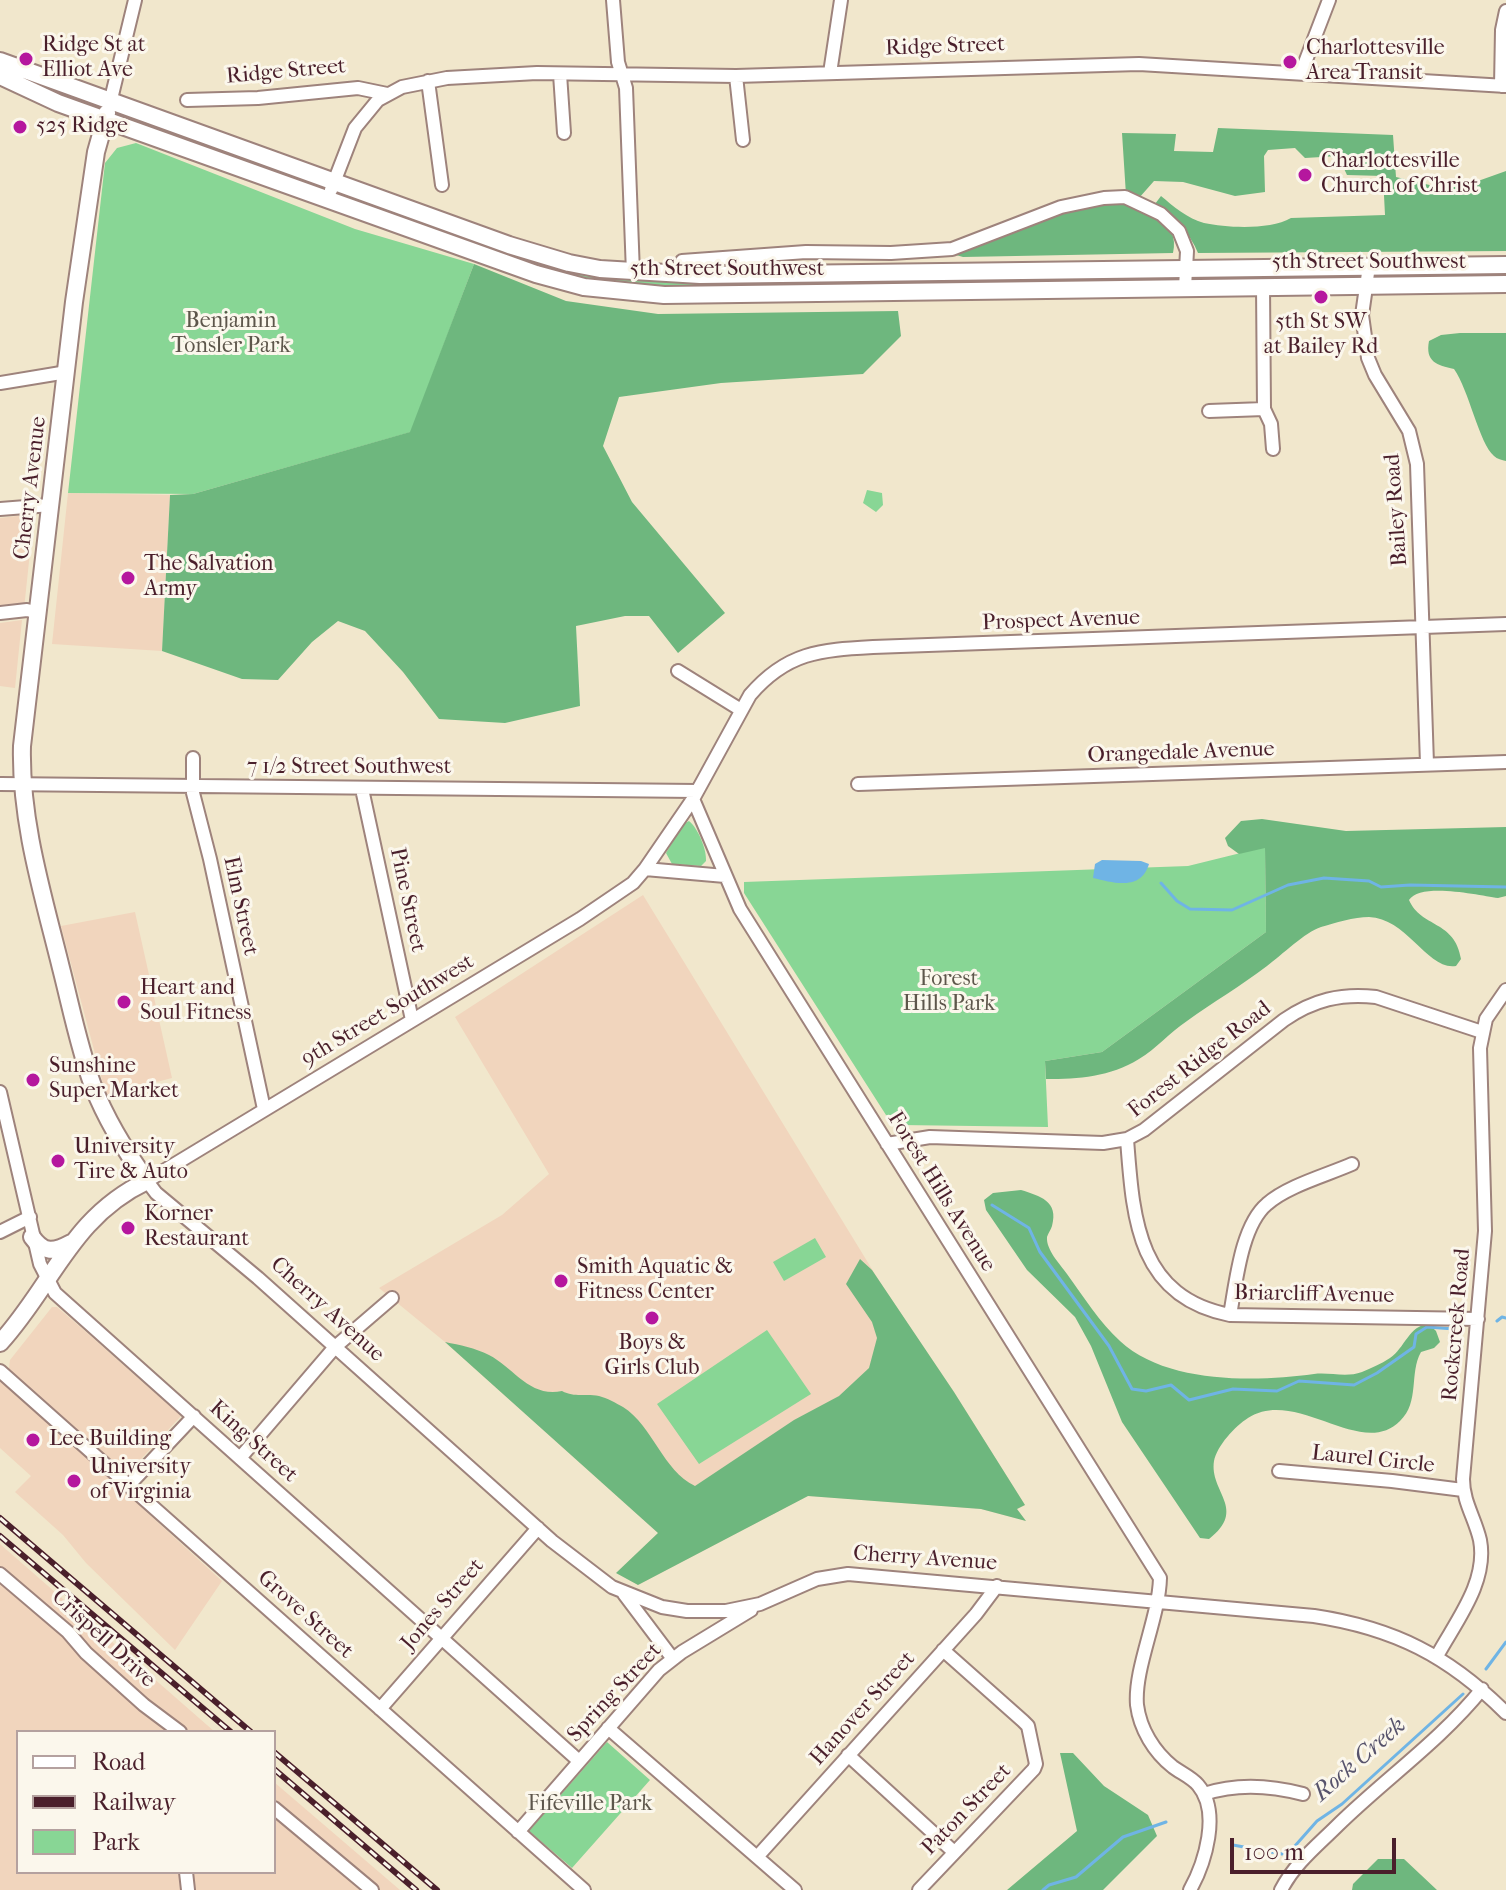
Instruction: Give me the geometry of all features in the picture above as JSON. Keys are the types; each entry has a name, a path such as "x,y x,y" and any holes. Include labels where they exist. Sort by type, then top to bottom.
{"main road":[{"path":"0,61 111,99"},
{"path":"0,76 58,103 105,120"},
{"name":"Cherry Avenue","path":"111,99 94,168 67,372 22,746 22,785 25,814 49,918 92,1082 106,1116 147,1181"},
{"name":"5th Street Southwest","path":"111,99 554,259 633,273 682,275 1506,265"},
{"name":"5th Street Southwest","path":"105,120 498,262 584,287 664,295 1506,284"},
{"path":"0,1343 47,1281 71,1243 107,1205 147,1181"},
{"path":"32,1237 39,1247 48,1251 71,1243"}],"street":[{"path":"111,99 135,0"},
{"path":"613,0 618,62 626,88 633,273"},
{"path":"830,73 841,0"},
{"path":"1301,73 1329,0"},
{"path":"1503,86 1502,30 1506,11"},
{"name":"Ridge Street","path":"326,200 355,128 365,113 387,94 428,81 485,75 736,76 1139,64 1503,86"},
{"path":"560,74 564,133"},
{"path":"736,76 743,140"},
{"path":"428,81 442,185"},
{"name":"Ridge Street","path":"187,100 258,98 358,88 387,94"},
{"name":"5th Street Southwest","path":"682,275 682,261 850,251 891,253 952,249 1061,207 1125,197 1150,207 1169,220 1184,241 1185,288"},
{"name":"5th Street Southwest","path":"783,255 784,274"},
{"name":"Bailey Road","path":"1369,266 1362,315 1368,358 1383,391 1397,408 1409,431 1417,464 1427,764"},
{"path":"936,272 936,292"},
{"path":"1263,286 1264,409 1271,424 1273,449"},
{"path":"0,383 67,372"},
{"path":"1209,411 1264,409"},
{"path":"0,509 51,505"},
{"path":"0,613 27,610 39,613"},
{"name":"Prospect Avenue","path":"695,795 750,695 775,670 790,661 825,650 1506,624"},
{"path":"678,671 741,710"},
{"name":"Elm Street","path":"193,758 193,787 264,1109"},
{"name":"Orangedale Avenue","path":"858,784 1506,762"},
{"name":"7 1/2 Street Southwest","path":"0,784 695,795"},
{"name":"Pine Street","path":"362,789 412,1020"},
{"name":"9th Street Southwest","path":"147,1181 580,919 633,883 695,795"},
{"name":"Forest Hills Avenue","path":"695,795 740,909 1160,1578 1158,1600"},
{"path":"645,869 725,876"},
{"name":"Rockcreek Road","path":"1437,1656 1476,1585 1480,1571 1480,1542 1463,1490 1485,1231 1480,1048 1482,1032 1493,1006 1506,990"},
{"name":"Forest Ridge Road","path":"887,1144 930,1137 1103,1143 1127,1139 1144,1130 1284,1020 1328,998 1376,997 1482,1032"},
{"name":"King Street","path":"0,1092 32,1237 47,1281 55,1293 579,1761"},
{"name":"Briarcliff Avenue","path":"1127,1139 1135,1217 1142,1246 1163,1280 1186,1299 1230,1315 1478,1319"},
{"path":"1230,1315 1244,1250 1258,1213 1277,1197 1352,1164"},
{"name":"Cherry Avenue","path":"147,1181 156,1193 258,1278 538,1528 588,1570 624,1594 662,1607 687,1611 726,1611 760,1604 817,1579 848,1574 1158,1600 1338,1620 1396,1636 1437,1656 1482,1689 1506,1713"},
{"path":"0,1232 30,1217"},
{"path":"240,1458 335,1347 392,1298"},
{"name":"Grove Street","path":"0,1371 584,1890"},
{"path":"129,1485 194,1416"},
{"name":"Laurel Circle","path":"1279,1471 1463,1490"},
{"name":"Jones Street","path":"380,1709 538,1528"},
{"name":"Crispell Drive","path":"0,1574 68,1632 86,1653 144,1705 177,1730"},
{"name":"Hanover Street","path":"757,1857 997,1586"},
{"path":"624,1594 673,1659"},
{"path":"1158,1600 1144,1658 1138,1710 1155,1749 1197,1784 1208,1807 1207,1840 1199,1871 1190,1890"},
{"name":"Spring Street","path":"518,1832 659,1670 760,1604"},
{"name":"Paton Street","path":"919,1890 1036,1764 1028,1726 943,1650"},
{"path":"1281,1890 1302,1858 1449,1725 1482,1689"},
{"path":"608,1728 795,1890"},
{"path":"848,1755 954,1852"},
{"path":"1204,1794 1241,1785 1303,1794"},
{"path":"276,1810 372,1890"}],"shaded area":[{"path":"68,493 170,495 162,651 52,644"},
{"path":"34,514 24,609 0,611 0,518"},
{"path":"22,620 15,688 0,686 0,623"},
{"path":"643,895 878,1279 1025,1505 1017,1509 1026,1521 981,1509 808,1496 638,1585 616,1573 658,1533 445,1342 379,1288 502,1215 549,1174 455,1017"},
{"path":"135,912 172,1078 106,1095 61,926"},
{"name":"University of Virginia","path":"52,1307 57,1307 181,1416 117,1485 222,1581 175,1650 86,1563 63,1535 15,1492 31,1476 0,1448 0,1375 9,1368 10,1360"},
{"path":"0,1544 213,1730 16,1730 16,1874 276,1874 276,1784 400,1890 0,1890"}],"green space":[{"path":"1218,128 1393,135 1396,177 1438,187 1478,181 1506,171 1506,251 1198,253 1185,232 1155,204 1161,196 1192,218 1225,226 1272,225 1291,218 1385,215 1383,176 1347,175 1338,156 1305,158 1295,148 1268,150 1264,156 1265,192 1235,196 1183,182 1154,181 1139,198 1126,195 1122,133 1176,134 1174,151 1213,152"},
{"name":"Benjamin Tonsler Park","path":"136,143 355,229 474,264 411,432 193,494 68,493 105,163 117,148"},
{"path":"338,190 546,263 912,280 919,286 666,290 565,277 342,196"},
{"path":"1121,200 1150,212 1166,225 1172,232 1173,253 956,255 1057,212"},
{"path":"474,264 566,301 658,314 898,311 901,336 863,374 721,383 619,397 603,446 632,502 725,613 678,653 649,616 625,616 576,626 580,706 505,723 439,719 403,672 365,631 338,621 312,642 278,680 242,679 162,651 170,495 193,494 410,432"},
{"path":"1506,333 1506,461 1495,457 1489,449 1454,369 1438,364 1429,354 1429,341 1441,335"},
{"path":"867,490 882,493 883,505 876,512 863,503"},
{"path":"1262,819 1346,831 1506,827 1506,896 1498,898 1437,891 1415,895 1409,900 1421,916 1452,937 1461,959 1456,966 1436,961 1406,934 1382,920 1363,917 1321,927 1128,1065 1094,1076 1046,1079 1045,1061 1102,1052 1266,932 1265,848 1239,854 1228,846 1225,838 1241,821"},
{"path":"689,821 699,834 705,851 706,861 701,866 672,864 666,853 683,824"},
{"name":"Forest Hills Park","path":"1265,847 1266,932 1102,1052 1045,1061 1048,1127 901,1125 886,1115 744,893 744,882 1188,866"},
{"path":"1021,1190 1041,1197 1050,1205 1053,1218 1047,1237 1049,1247 1099,1318 1120,1341 1139,1355 1162,1365 1212,1377 1350,1375 1390,1358 1422,1325 1429,1324 1440,1342 1434,1348 1421,1352 1415,1369 1410,1405 1400,1421 1384,1431 1367,1433 1287,1411 1267,1411 1243,1422 1223,1443 1214,1461 1226,1519 1209,1539 1200,1538 1122,1422 1091,1346 1075,1317 1027,1270 986,1210 984,1200 993,1193"},
{"path":"815,1238 826,1257 784,1281 773,1262"},
{"path":"860,1259 872,1270 954,1392 1025,1505 1017,1509 1026,1521 981,1509 808,1496 638,1585 616,1573 658,1533 445,1342 489,1355 541,1390 599,1396 623,1407 642,1425 674,1470 695,1486 794,1420 839,1396 869,1368 877,1338 872,1322 846,1284"},
{"path":"767,1330 811,1394 699,1464 657,1404"},
{"name":"Fifeville Park","path":"607,1742 650,1780 572,1868 529,1831"},
{"path":"1060,1753 1073,1753 1104,1786 1148,1815 1157,1836 1103,1890 1007,1890 1077,1831"},
{"path":"1378,1859 1404,1859 1437,1890 1352,1890 1353,1884"}],"water":[{"path":"1102,860 1149,864 1140,878 1118,883 1093,878 1095,864"}],"waterway":[{"path":"1161,883 1177,901 1190,909 1232,910 1288,885 1324,878 1369,881 1381,887 1506,887"},
{"path":"992,1205 1029,1228 1040,1252 1109,1346 1132,1389 1146,1391 1171,1385 1189,1400 1233,1389 1277,1391 1299,1381 1354,1385 1414,1347 1416,1334 1427,1327 1454,1329"},
{"path":"1497,1321 1506,1318"},
{"name":"Rock Creek","path":"1486,1669 1506,1642"},
{"name":"Rock Creek","path":"1233,1845 1282,1854 1294,1847 1317,1821 1342,1804 1463,1694"},
{"path":"1043,1890 1049,1885 1076,1877 1123,1837 1166,1822"}],"railway":[{"path":"0,1518 249,1730"},
{"path":"0,1536 229,1730"},
{"path":"276,1754 437,1890"},
{"path":"276,1771 416,1890"}],"place":[{"name":"Ridge St at Elliot Ave","path":"26,59"},
{"name":"Charlottesville Area Transit","path":"1290,62"},
{"name":"525 Ridge","path":"20,127"},
{"name":"Charlottesville Church of Christ","path":"1305,175"},
{"name":"5th St SW at Bailey Rd","path":"1321,297"},
{"name":"The Salvation Army","path":"128,578"},
{"name":"Heart and Soul Fitness","path":"124,1002"},
{"name":"Sunshine Super Market","path":"33,1080"},
{"name":"University Tire & Auto","path":"58,1161"},
{"name":"Korner Restaurant","path":"128,1228"},
{"name":"Smith Aquatic & Fitness Center","path":"561,1281"},
{"name":"Boys & Girls Club","path":"652,1318"},
{"name":"Lee Building","path":"33,1440"},
{"name":"University of Virginia","path":"74,1481"}]}
